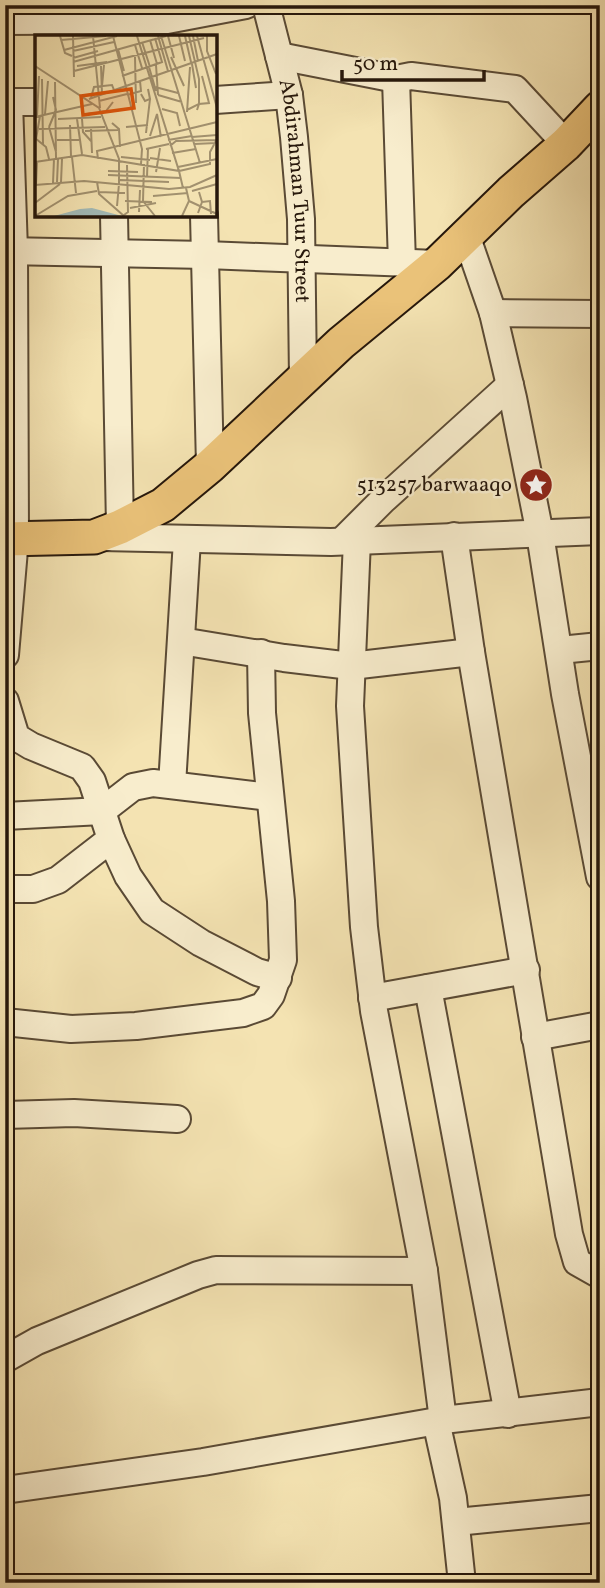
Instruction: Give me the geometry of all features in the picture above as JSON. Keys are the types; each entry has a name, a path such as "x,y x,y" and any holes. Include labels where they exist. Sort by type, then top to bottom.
{"main road":[{"path":"10,539 107,532 163,505 210,466 341,343 437,264 566,144 600,108"}],"street":[{"path":"5,21 167,20 246,5"},
{"name":"Abdirahman Tuur Street","path":"266,5 289,95 301,219 303,379"},
{"path":"279,56 396,79 411,76 515,89 566,144"},
{"path":"396,79 402,263"},
{"path":"217,100 289,95"},
{"path":"5,654 10,539 7,102 35,102"},
{"path":"114,217 107,532 187,540 349,541 600,531"},
{"path":"204,217 210,466"},
{"path":"466,235 494,313 510,385 560,650 590,772 599,873"},
{"path":"9,251 437,264"},
{"path":"494,313 600,314"},
{"path":"462,1583 456,1522 440,1420 424,1271 372,998 362,900 350,706 349,541 383,500 510,385"},
{"path":"454,536 569,1234 576,1262 600,1275"},
{"path":"172,785 187,540"},
{"path":"181,641 351,666 471,652"},
{"path":"560,650 600,646"},
{"path":"5,1022 71,1029 136,1026 243,1013 262,1006 271,995 283,960 281,901 262,713 261,653"},
{"path":"5,701 11,736 82,767 92,781 111,839 128,876 152,911 201,943 257,972 278,978"},
{"path":"5,816 102,811 133,787 153,783 270,797"},
{"path":"5,889 33,889 58,880 111,839"},
{"path":"372,998 526,970"},
{"path":"428,988 508,1414"},
{"path":"535,1037 600,1025"},
{"path":"5,1115 74,1113 177,1119"},
{"path":"9,1347 216,1270 424,1271"},
{"path":"5,1490 203,1462 440,1420 600,1402"},
{"path":"456,1522 600,1508"}],"place":[{"name":"513257 barwaaqo","path":"536,485"}]}
